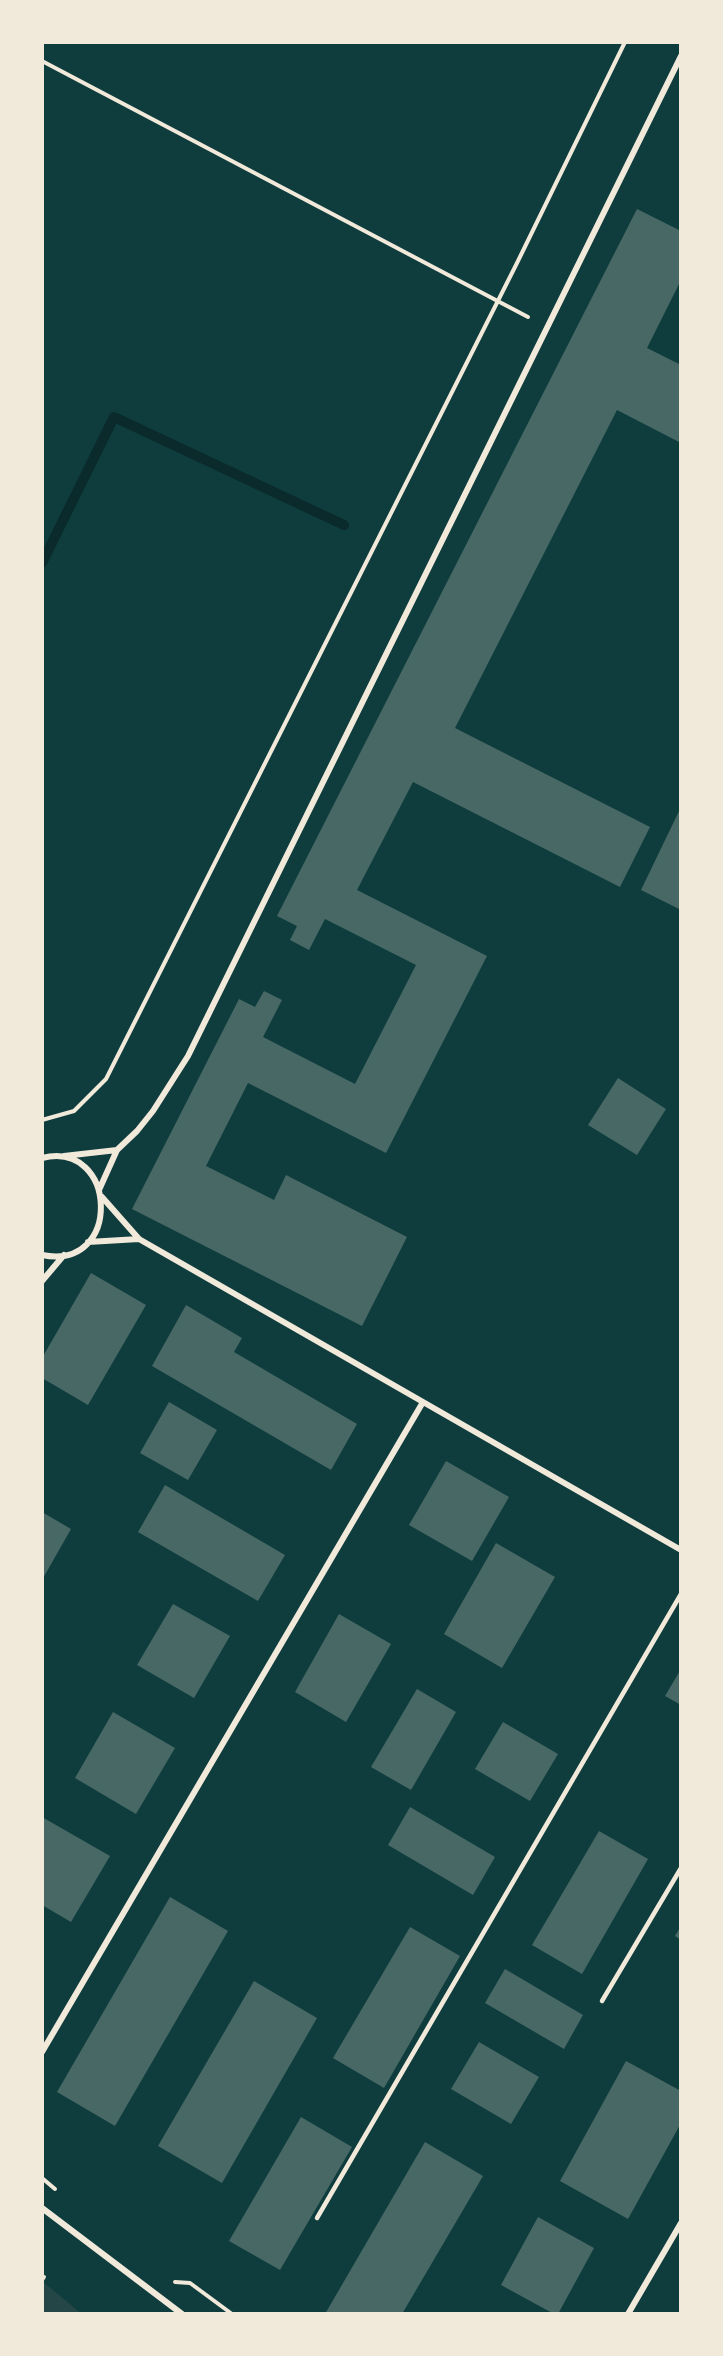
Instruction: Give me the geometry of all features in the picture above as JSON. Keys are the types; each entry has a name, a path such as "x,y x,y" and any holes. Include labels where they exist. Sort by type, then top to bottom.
{"street":[{"path":"100,1193 117,1150 137,1131 153,1111 188,1056 681,56"},
{"path":"42,1158 117,1150"},
{"path":"60,1157 83,1167 96,1181 100,1193 100,1222 88,1242"},
{"path":"100,1193 139,1239 681,1550"},
{"path":"42,1281 64,1255 88,1242 139,1239"},
{"path":"42,1255 64,1255"},
{"path":"42,2052 423,1402"},
{"path":"42,2208 182,2314"},
{"path":"628,2314 681,2223"}],"lane":[{"path":"317,2218 681,1594"},
{"path":"602,2001 681,1868"}],"path":[{"path":"42,1120 74,1112 106,1079 498,301 625,42"},
{"path":"42,61 548,327"}],"shaded area":[{"path":"42,2281 82,2314 42,2314"}],"building":[{"path":"637,209 681,231 681,280 647,348 681,365 681,443 617,410 455,728 650,827 620,887 413,782 357,890 487,956 386,1153 248,1083 206,1166 274,1200 286,1175 407,1237 362,1326 132,1209 239,999 255,1007 264,991 282,1000 263,1037 355,1084 416,965 325,919 309,950 290,940 297,926 277,916"},
{"path":"681,807 681,910 641,890"},
{"path":"618,1078 666,1109 637,1155 588,1125"},
{"path":"91,1273 146,1305 88,1405 42,1378 42,1358"},
{"path":"186,1305 242,1338 234,1352 357,1424 331,1470 152,1366"},
{"path":"169,1402 217,1430 188,1480 140,1453"},
{"path":"446,1461 509,1497 472,1561 409,1525"},
{"path":"165,1485 285,1555 258,1601 138,1532"},
{"path":"42,1512 71,1529 42,1580"},
{"path":"496,1543 555,1577 502,1668 444,1634"},
{"path":"173,1604 230,1636 194,1698 137,1665"},
{"path":"339,1614 391,1644 346,1722 295,1692"},
{"path":"681,1669 681,1705 665,1696"},
{"path":"417,1689 456,1712 411,1790 371,1767"},
{"path":"113,1712 175,1748 136,1814 75,1778"},
{"path":"503,1722 558,1754 530,1801 475,1769"},
{"path":"410,1807 495,1857 473,1895 388,1845"},
{"path":"42,1817 110,1856 71,1922 42,1905"},
{"path":"599,1831 648,1859 582,1974 532,1945"},
{"path":"170,1897 228,1931 115,2126 57,2092"},
{"path":"681,1926 681,1940 675,1936"},
{"path":"410,1927 460,1956 384,2088 333,2058"},
{"path":"505,1969 583,2015 564,2049 485,2003"},
{"path":"254,1981 317,2018 222,2183 158,2146"},
{"path":"479,2042 539,2077 511,2124 451,2089"},
{"path":"626,2061 681,2091 681,2123 628,2219 560,2181"},
{"path":"301,2117 352,2147 280,2270 229,2241"},
{"path":"425,2142 483,2176 402,2314 325,2314"},
{"path":"538,2217 594,2248 558,2314 554,2314 501,2285"}],"waterway":[{"path":"42,563 114,417 344,525"}]}
